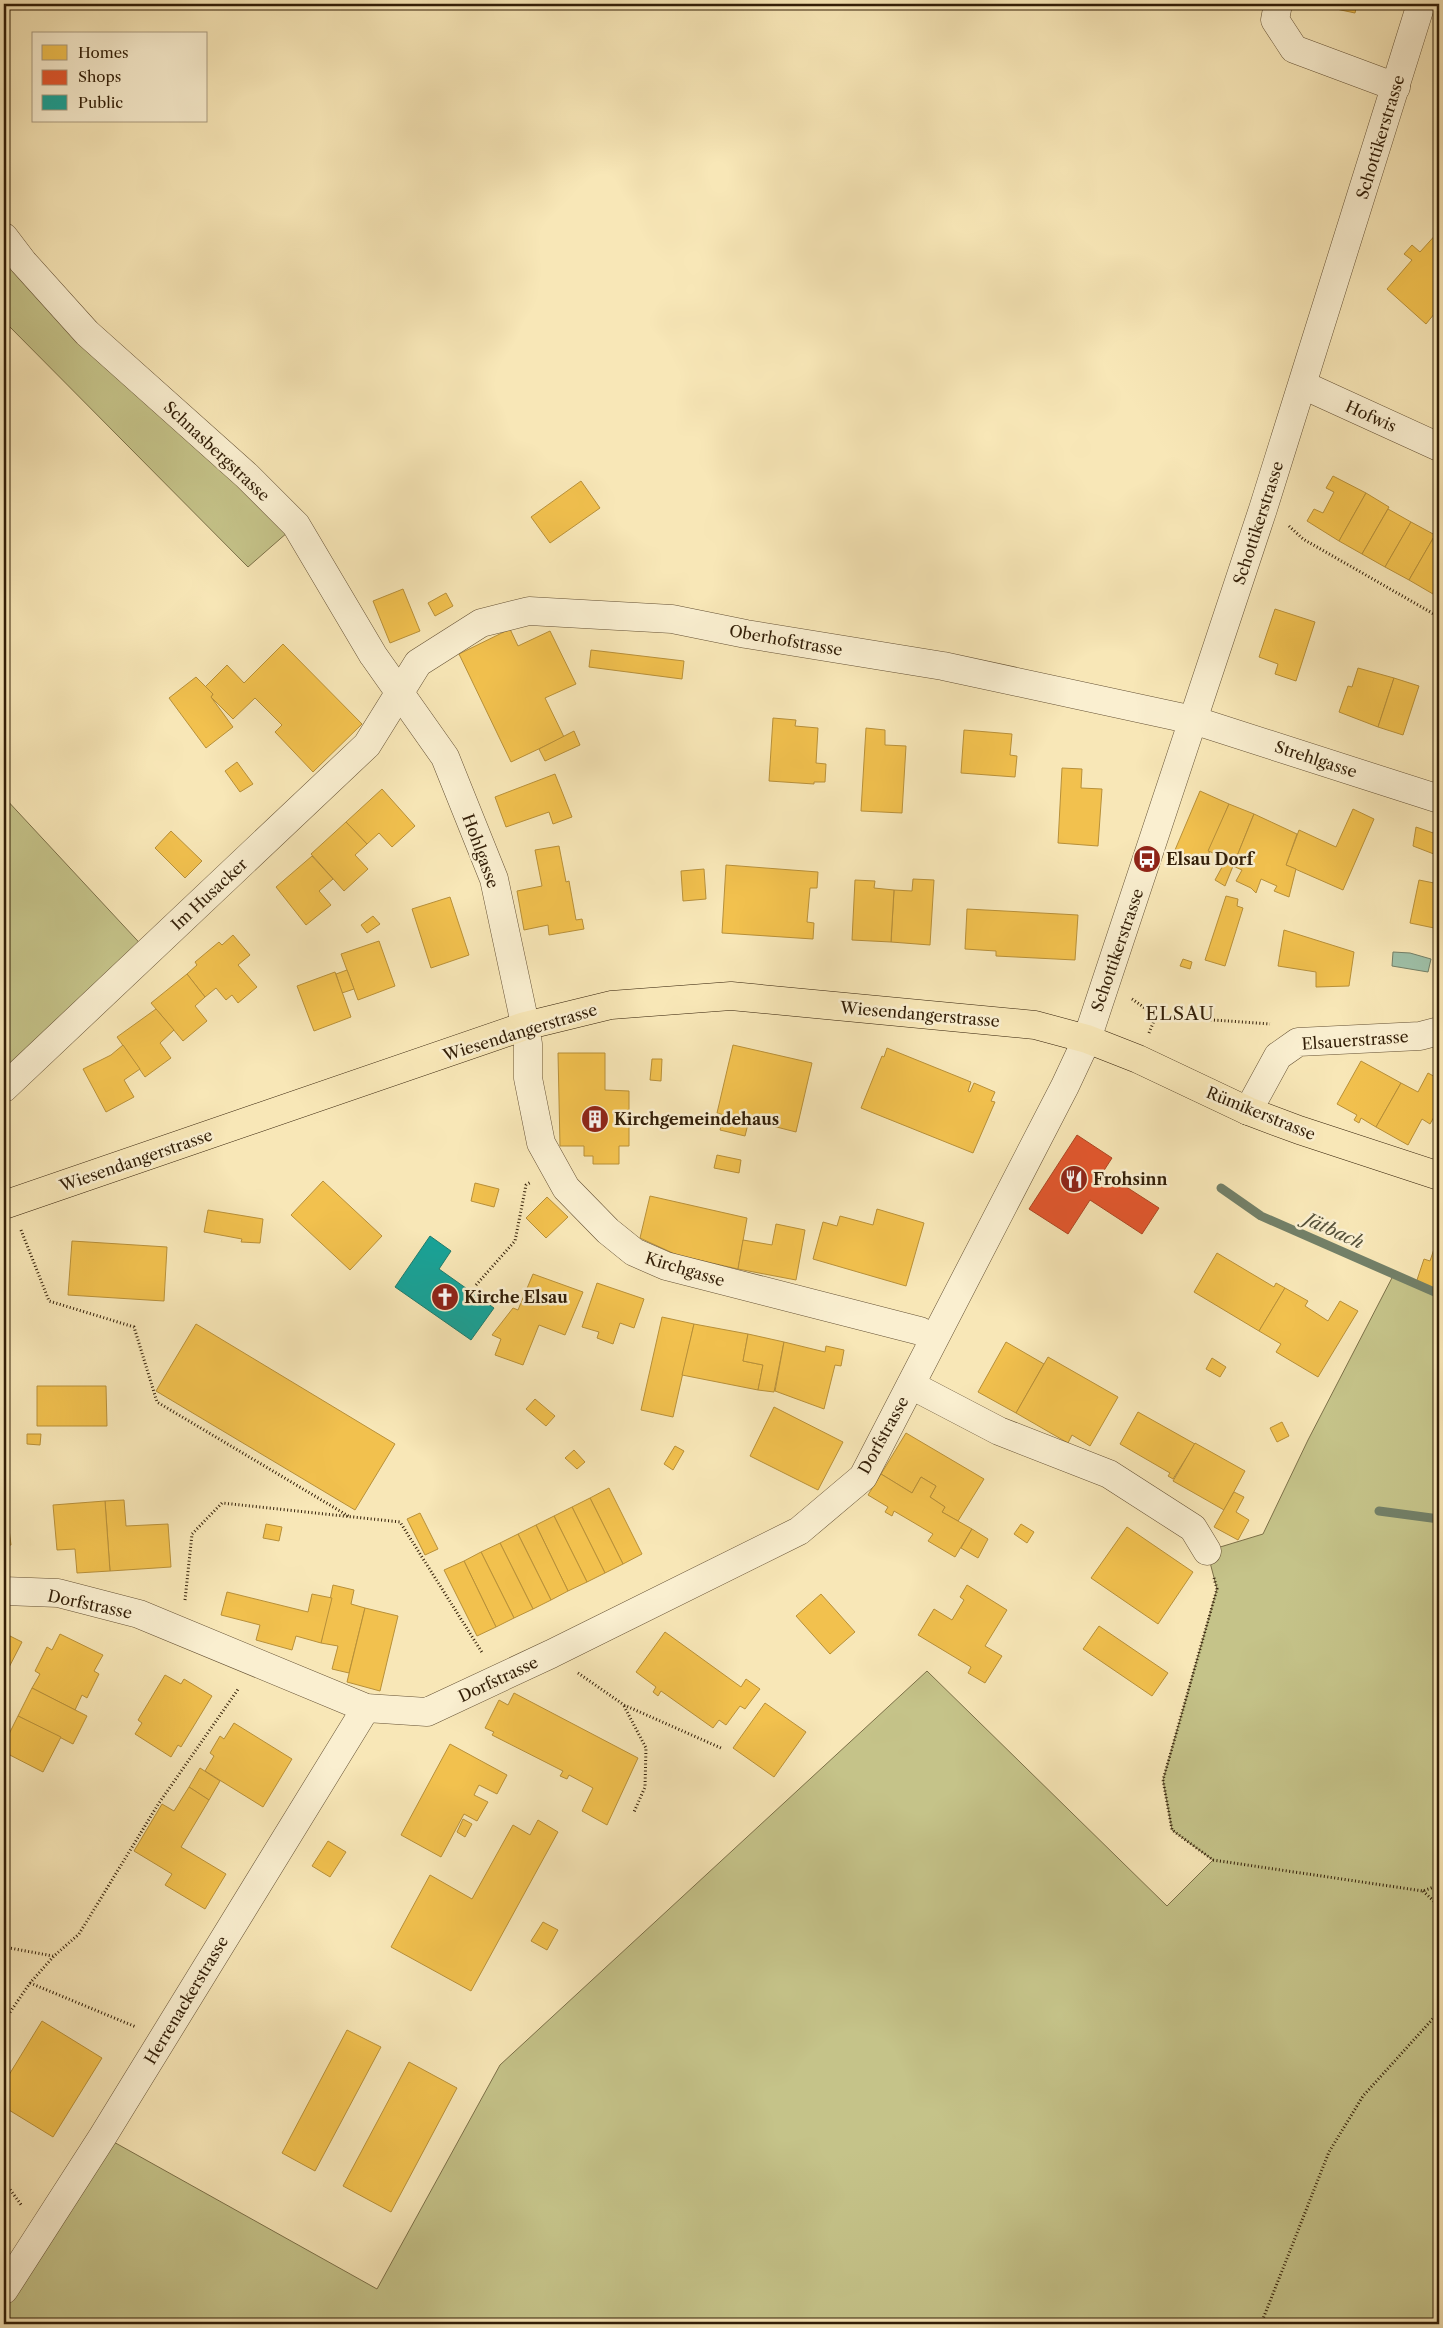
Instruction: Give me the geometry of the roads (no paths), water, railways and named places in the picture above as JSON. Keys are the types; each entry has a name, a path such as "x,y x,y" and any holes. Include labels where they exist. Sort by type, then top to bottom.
{"main road":[{"name":"Wiesendangerstrasse","path":"11,1215 525,1026 611,1004 731,996 1035,1025 1087,1039"},
{"name":"Rümikerstrasse","path":"1087,1039 1138,1058 1248,1111 1299,1130 1439,1176"}],"street":[{"path":"1278,4 1275,20 1294,49 1396,87"},
{"name":"Schottikerstrasse","path":"1087,1039 1263,509 1421,4"},
{"name":"Schnasbergstrasse","path":"4,237 23,262 87,333 247,476 296,525 373,655 400,690"},
{"name":"Hofwis","path":"1303,385 1439,447"},
{"name":"Oberhofstrasse","path":"400,690 418,663 481,623 529,611 672,619 746,634 943,666 1193,720"},
{"name":"Hohlgasse","path":"400,690 422,726 445,757 494,879 525,1026"},
{"name":"Im Husacker","path":"4,1088 367,745 383,722 400,690"},
{"name":"Strehlgasse","path":"1193,720 1439,799"},
{"name":"Kirchgasse","path":"525,1026 528,1044 528,1078 541,1143 566,1188 608,1231 634,1252 666,1266 920,1331 933,1338"},
{"name":"Elsauerstrasse","path":"1248,1111 1278,1056 1298,1042 1420,1036 1439,1031"},
{"name":"Dorfstrasse","path":"4,1592 58,1593 139,1614 366,1708 428,1712 551,1654 799,1530 863,1477 933,1338 1065,1086 1087,1039"},
{"name":"Dorfstrasse","path":"911,1385 999,1431 1109,1474 1193,1528 1207,1551"},
{"name":"Herrenackerstrasse","path":"4,2290 103,2136 366,1708"}],"waterway":[{"name":"Jätbach","path":"1221,1188 1261,1216 1439,1294"},
{"path":"1379,1511 1439,1519"}],"place":[{"name":"Elsau Dorf","path":"1147,859"},
{"name":"Kirchgemeindehaus","path":"595,1119"},
{"name":"Frohsinn","path":"1074,1179"},
{"name":"Kirche Elsau","path":"445,1297"}],"district":[{"name":"ELSAU","path":"1180,1013"}]}
